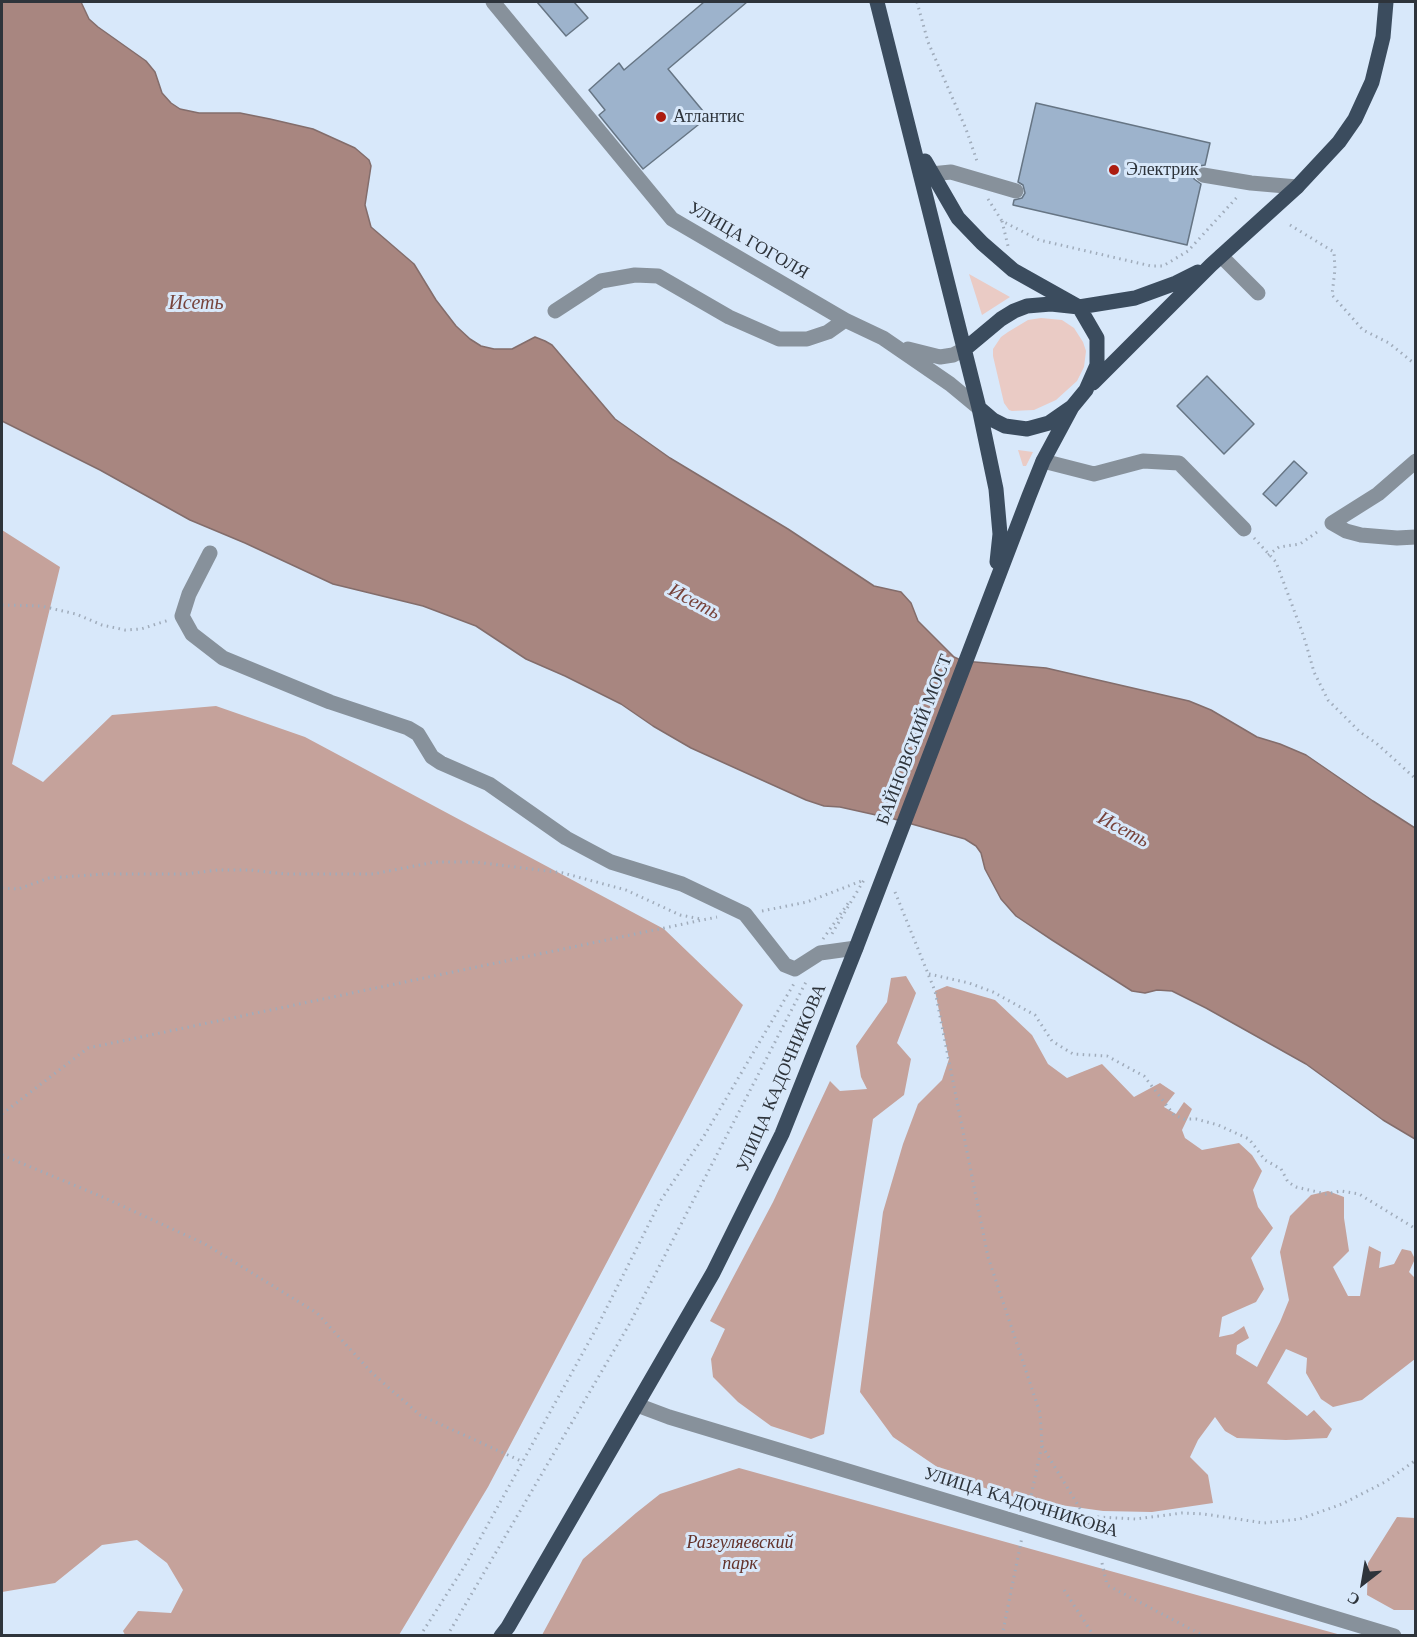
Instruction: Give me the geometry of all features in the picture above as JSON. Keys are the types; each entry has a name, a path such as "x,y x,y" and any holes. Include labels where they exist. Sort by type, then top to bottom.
{"main road":[{"path":"878,2 993,467 999,512 998,562 985,613"},
{"path":"985,613 1043,461 1072,407 1086,390 1216,260 1297,187 1339,142 1364,102 1379,60 1386,2"},
{"path":"912,134 958,218 981,243 1013,270 1079,307 1097,338 1097,365 1086,390"},
{"path":"965,349 1001,319 1020,309 1039,304 1079,307 1135,298 1176,283 1216,260"},
{"path":"980,408 993,420 1005,426 1027,429 1049,423 1072,407"},
{"name":"БАЙНОВСКИЙ МОСТ","path":"880,886 985,613"},
{"name":"УЛИЦА КАДОЧНИКОВА","path":"504,1633 713,1273 764,1173 801,1092 880,886"}],"street":[{"name":"УЛИЦА ГОГОЛЯ","path":"494,2 672,219 845,320 883,338 950,384 980,408"},
{"path":"932,174 951,172 1016,191"},
{"path":"1203,175 1251,183 1297,187"},
{"path":"1216,260 1258,293"},
{"path":"555,311 601,281 635,275 658,276 729,317 779,339 807,339 828,332 845,320"},
{"path":"883,338 910,351 940,357 953,355 965,349"},
{"path":"1043,461 1094,474 1143,461 1179,463 1244,529"},
{"path":"1416,461 1378,494 1332,523 1346,531 1361,535 1416,537"},
{"path":"210,553 189,594 182,616 192,634 223,658 358,712 408,728 418,734 432,757 489,784 566,838 611,862 682,884 745,914 785,965 795,969 808,969 820,953 856,948"},
{"name":"УЛИЦА КАДОЧНИКОВА","path":"638,1405 680,1420 1394,1635"}],"path":[{"path":"918,2 928,42 966,129 985,193 1002,221 1039,240 1150,266 1163,266 1188,251 1251,183"},
{"path":"1290,225 1334,252 1332,295 1363,330 1389,343 1416,365"},
{"path":"1269,555 1279,547 1300,544 1332,523"},
{"path":"1244,529 1275,562 1304,637 1314,672 1329,700 1360,732 1376,743 1416,779"},
{"path":"2,605 41,606 76,614 102,625 125,630 141,629 182,616"},
{"path":"2,888 18,889 49,878 104,874 185,874 218,870 250,870 285,874 373,874 435,862 475,862 563,873 626,890 680,915 703,919"},
{"path":"2,1114 88,1048 703,919 745,914 807,902 864,880"},
{"path":"820,953 864,880"},
{"path":"420,1635 466,1564 596,1329 662,1200 704,1136 748,1059 864,880"},
{"path":"895,892 935,991 988,1257 1041,1413 1042,1444 1002,1635"},
{"path":"447,1635 630,1323 808,969"},
{"path":"928,974 969,983 993,992 1035,1015 1052,1041 1073,1054 1107,1056 1144,1076 1174,1115 1218,1125 1249,1139 1265,1160 1281,1169 1288,1182 1296,1187 1326,1194 1341,1191 1359,1194 1416,1229"},
{"path":"2,1155 105,1198 205,1244 317,1313 372,1373 420,1415 522,1461"},
{"path":"1054,1533 1098,1517 1136,1520 1182,1513 1264,1523 1300,1519 1342,1504 1385,1482 1416,1460"},
{"path":"1064,1590 1094,1635"}],"shaded area":[{"path":"969,274 1010,297 982,315"},
{"path":"1041,318 1062,320 1074,328 1086,351 1084,367 1077,381 1056,400 1034,410 1012,411 1004,403 993,349 1001,337 1008,332 1028,320"},
{"path":"1018,450 1033,452 1026,466 1023,466"}],"green space":[{"path":"2,530 60,567 12,764 43,782 112,715 216,706 305,737 664,929 743,1005 488,1487 399,1635 125,1635 123,1631 138,1611 171,1613 183,1590 167,1563 137,1540 102,1545 55,1583 2,1592"},
{"path":"906,976 916,993 897,1043 911,1059 904,1095 873,1119 824,1434 811,1439 771,1426 738,1402 713,1377 711,1359 725,1329 710,1321 773,1202 830,1081 840,1091 867,1089 861,1077 856,1046 887,1002 891,978"},
{"path":"947,986 995,1000 1032,1035 1048,1064 1067,1078 1102,1064 1134,1097 1160,1083 1175,1093 1164,1107 1176,1114 1184,1102 1192,1109 1182,1130 1185,1138 1202,1150 1239,1143 1252,1155 1262,1171 1253,1190 1258,1207 1273,1228 1251,1258 1264,1289 1256,1302 1222,1317 1219,1337 1233,1334 1244,1326 1249,1338 1237,1345 1236,1354 1257,1367 1289,1300 1280,1252 1290,1216 1311,1195 1328,1191 1344,1197 1344,1218 1349,1251 1333,1267 1348,1296 1360,1296 1369,1246 1381,1252 1379,1268 1394,1264 1402,1249 1411,1251 1415,1259 1409,1272 1415,1278 1415,1359 1362,1400 1333,1407 1321,1399 1306,1373 1307,1358 1286,1349 1267,1383 1307,1416 1314,1410 1332,1429 1327,1438 1286,1440 1237,1438 1225,1431 1215,1417 1198,1440 1190,1457 1208,1475 1213,1503 1152,1512 1103,1511 1025,1500 955,1479 893,1437 860,1392 883,1212 903,1144 918,1104 942,1080 949,1059 935,991"},
{"name":"Разгуляевский парк","path":"739,1468 1341,1635 542,1635 583,1559 636,1513 660,1494"},
{"path":"1397,1517 1415,1518 1415,1610 1394,1610 1367,1595 1368,1563"}],"water":[{"name":"Исеть","path":"2,2 81,2 89,19 146,61 155,72 162,93 180,109 199,113 240,113 270,119 313,129 355,148 369,160 371,166 365,205 371,227 414,264 436,300 456,326 470,339 481,346 494,349 512,349 535,337 552,345 615,419 670,458 788,529 874,586 901,592 911,603 918,621 954,657 963,661 1046,668 1189,701 1211,710 1257,737 1306,755 1415,828 1415,1139 1383,1120 1306,1064 1206,1008 1172,991 1157,990 1145,993 1132,991 1016,916 1001,899 985,869 981,853 976,846 965,839 894,819 840,807 824,806 806,800 691,748 621,704 526,659 476,626 423,606 333,584 190,520 100,470 2,421"}],"building":[{"path":"537,2 574,2 588,18 566,36"},
{"path":"704,2 747,2 668,69 708,117 643,169 599,115 605,110 589,90 619,63 624,70"},
{"path":"1036,103 1210,143 1205,165 1199,166 1194,173 1194,179 1201,184 1187,245 1013,205 1014,200 1022,198 1025,193 1023,185 1018,182"},
{"path":"1207,376 1254,424 1224,454 1177,406"},
{"path":"1294,461 1307,473 1276,506 1263,494"}],"place":[{"name":"Атлантис","path":"661,117"},
{"name":"Электрик","path":"1114,170"}]}
